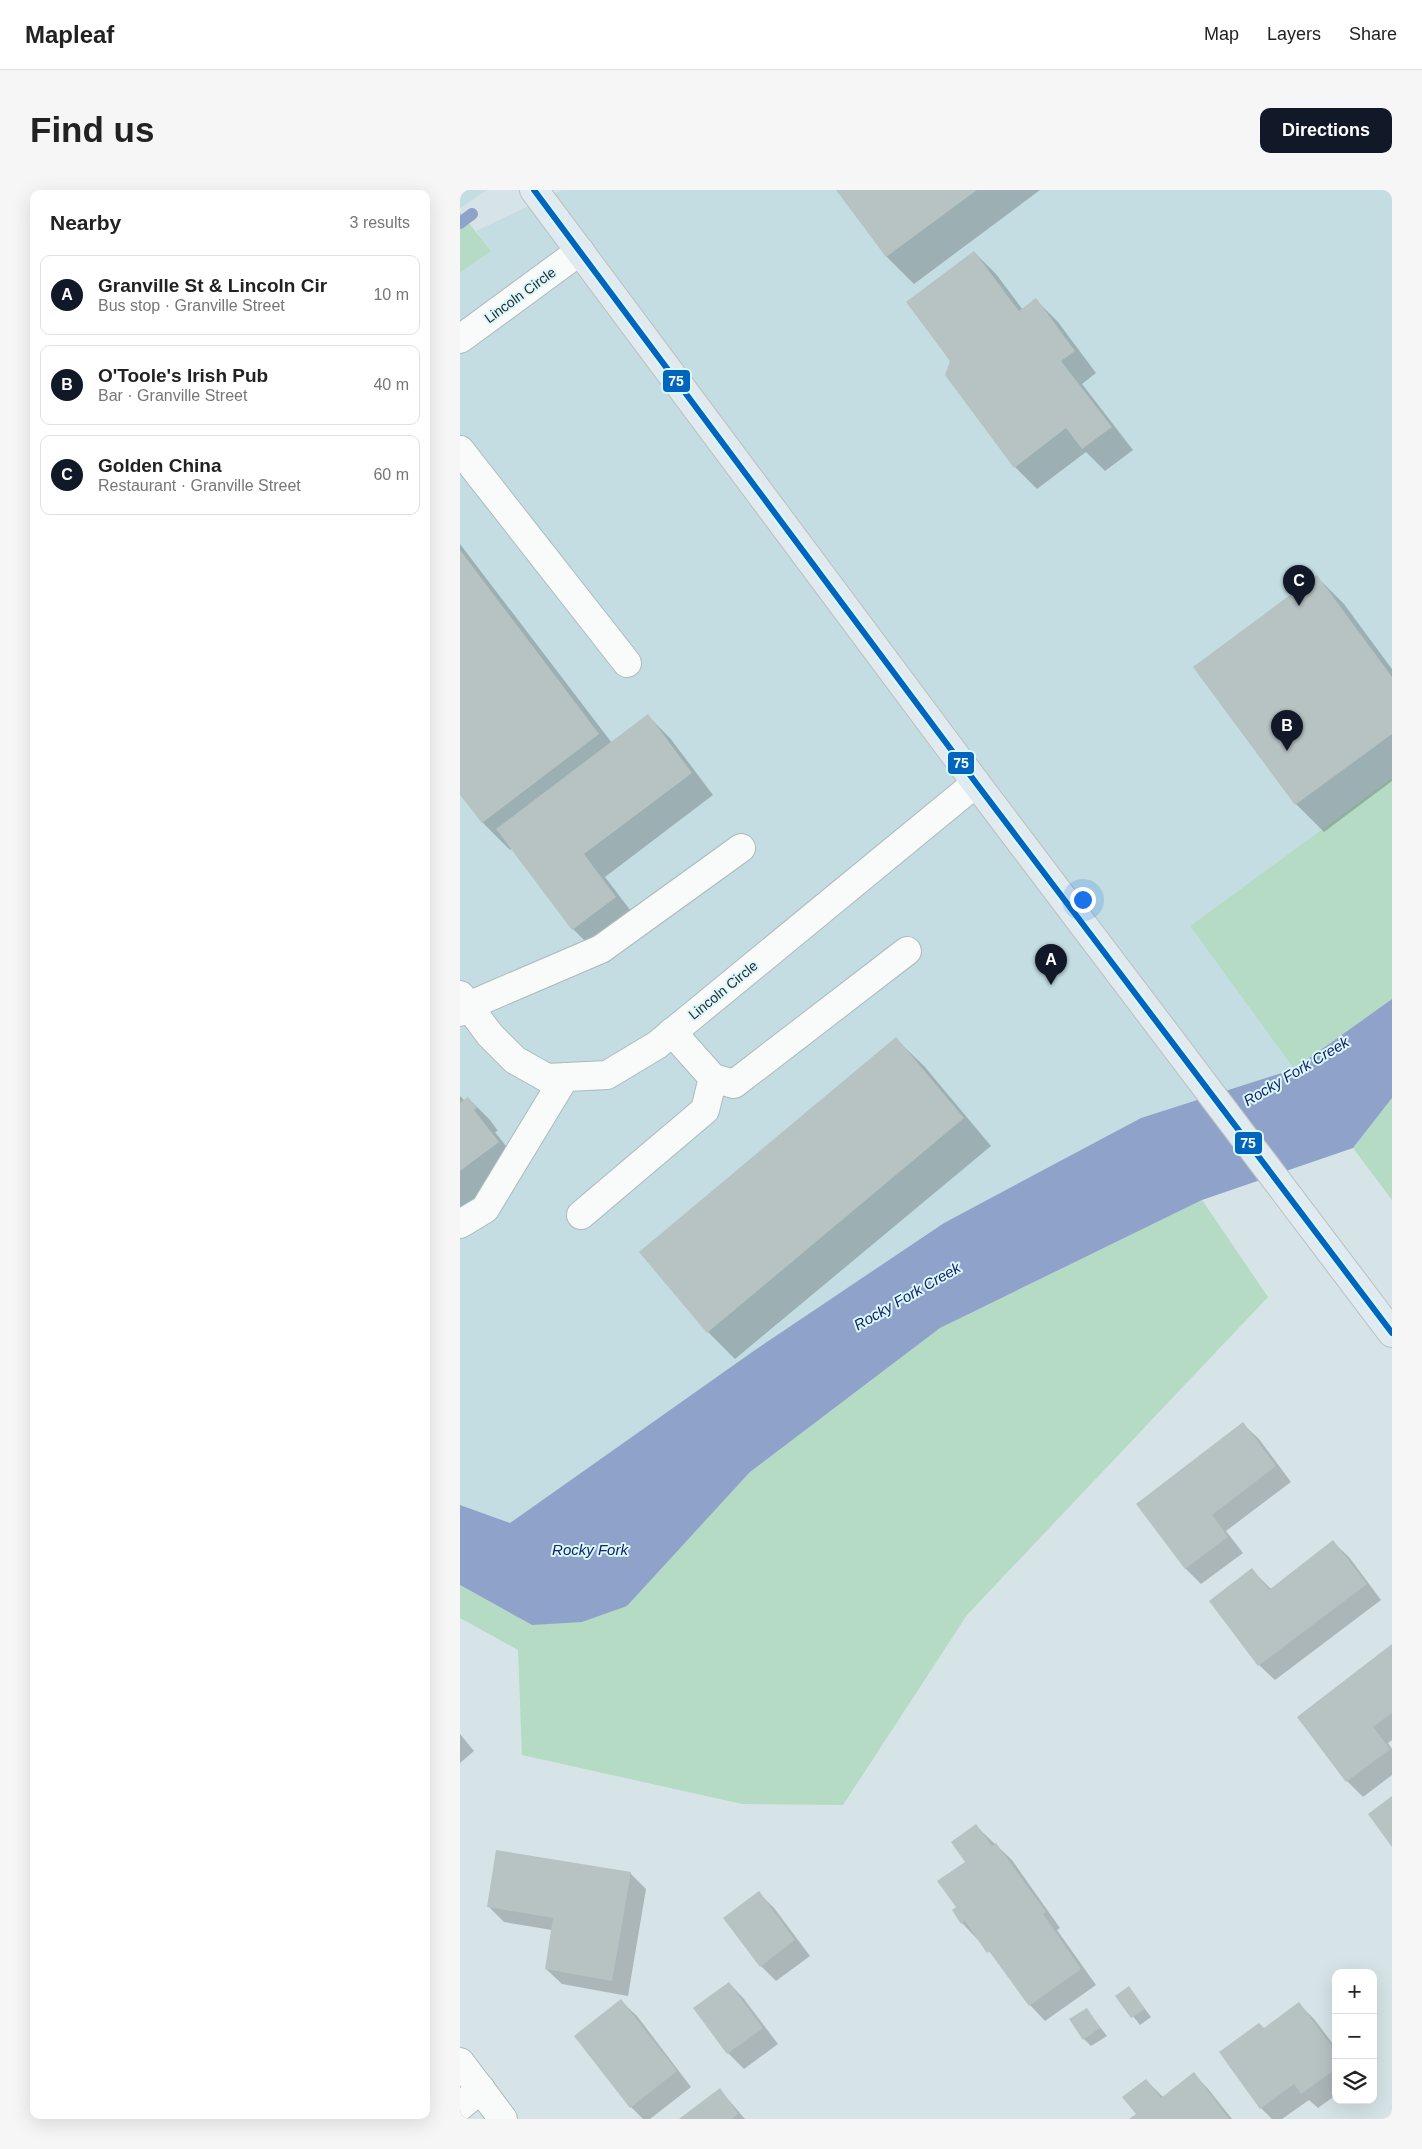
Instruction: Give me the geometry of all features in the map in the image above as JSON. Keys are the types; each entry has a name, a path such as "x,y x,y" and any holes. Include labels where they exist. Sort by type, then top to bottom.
{"main road":[{"path":"534,190 976,783 1153,1014 1392,1332"}],"street":[{"name":"Lincoln Circle","path":"460,339 580,251"},
{"path":"460,450 627,663"},
{"name":"Lincoln Circle","path":"463,1004 515,1060 546,1078 607,1075 656,1045 976,783"},
{"path":"463,1004 601,949 742,848"},
{"path":"672,1032 713,1078 734,1084 907,951"},
{"path":"460,1224 485,1208 565,1077"},
{"path":"581,1215 705,1110 713,1078"},
{"path":"460,2062 470,2098 503,2119"}],"shaded area":[{"path":"460,190 487,190 460,208"},
{"path":"562,190 1392,190 1392,778 1190,926 1294,1069 1141,1118 944,1223 755,1350 510,1523 460,1505 460,273 491,251 476,231"}],"green space":[{"path":"460,212 491,251 460,273"},
{"path":"1392,778 1392,999 1294,1069 1190,926"},
{"path":"1392,1098 1392,1200 1353,1148"},
{"path":"1202,1200 1268,1297 967,1615 843,1805 742,1804 522,1755 518,1650 460,1618 460,1585 532,1625 627,1606 750,1472 940,1328"}],"water":[{"name":"Rocky Fork","path":"1392,999 1392,1098 1353,1148 1202,1200 940,1328 750,1472 627,1606 582,1622 532,1625 460,1585 460,1505 510,1523 755,1350 944,1223 1141,1118 1294,1069"}],"building":[{"path":"836,190 977,190 886,257"},
{"path":"974,251 1019,311 1036,298 1075,351 1061,361 1112,427 1082,449 1066,428 1014,468 945,375 950,361 906,302"},
{"path":"460,550 599,734 482,823 460,795"},
{"path":"1317,575 1392,677 1392,734 1295,805 1193,667"},
{"path":"648,714 692,773 584,854 616,897 572,930 496,829"},
{"path":"896,1037 964,1118 707,1333 639,1252"},
{"path":"468,1097 477,1108 474,1110 499,1142 460,1171 460,1103"},
{"path":"1243,1422 1276,1466 1212,1515 1228,1537 1185,1569 1136,1504"},
{"path":"1333,1540 1367,1584 1258,1666 1209,1601 1252,1568 1269,1590"},
{"path":"1392,1644 1392,1713 1373,1727 1390,1749 1346,1782 1297,1717"},
{"path":"1392,1796 1392,1847 1368,1814"},
{"path":"976,1824 992,1846 996,1843 1046,1912 1043,1914 1081,1969 1029,2006 989,1951 987,1953 965,1921 961,1924 952,1910 956,1907 937,1881 965,1862 951,1842"},
{"path":"496,1850 631,1872 612,1981 545,1969 553,1918 487,1907"},
{"path":"759,1891 795,1940 760,1967 723,1918"},
{"path":"729,1982 763,2028 727,2054 693,2008"},
{"path":"1129,1986 1145,2009 1131,2018 1115,1996"},
{"path":"621,1999 677,2071 630,2108 574,2036"},
{"path":"1299,2002 1332,2047 1332,2072 1301,2094 1294,2084 1260,2109 1219,2052 1259,2023 1264,2028"},
{"path":"1087,2008 1100,2028 1083,2040 1069,2019"},
{"path":"1194,2072 1229,2119 1129,2119 1136,2114 1122,2097 1146,2079 1161,2098"},
{"path":"720,2088 738,2114 732,2119 679,2119"}],"waterway":[{"path":"460,223 472,214"}],"transit line":[{"name":"75","path":"534,190 976,783 1392,1333"}],"place":[{"name":"Golden China","path":"1299,606"},
{"name":"O'Toole's Irish Pub","path":"1287,751"},
{"name":"Granville St & Lincoln Cir","path":"1051,985"}],"water label":[{"name":"Rocky Fork Creek","path":"1296,1071"},
{"name":"Rocky Fork Creek","path":"907,1296"}]}
